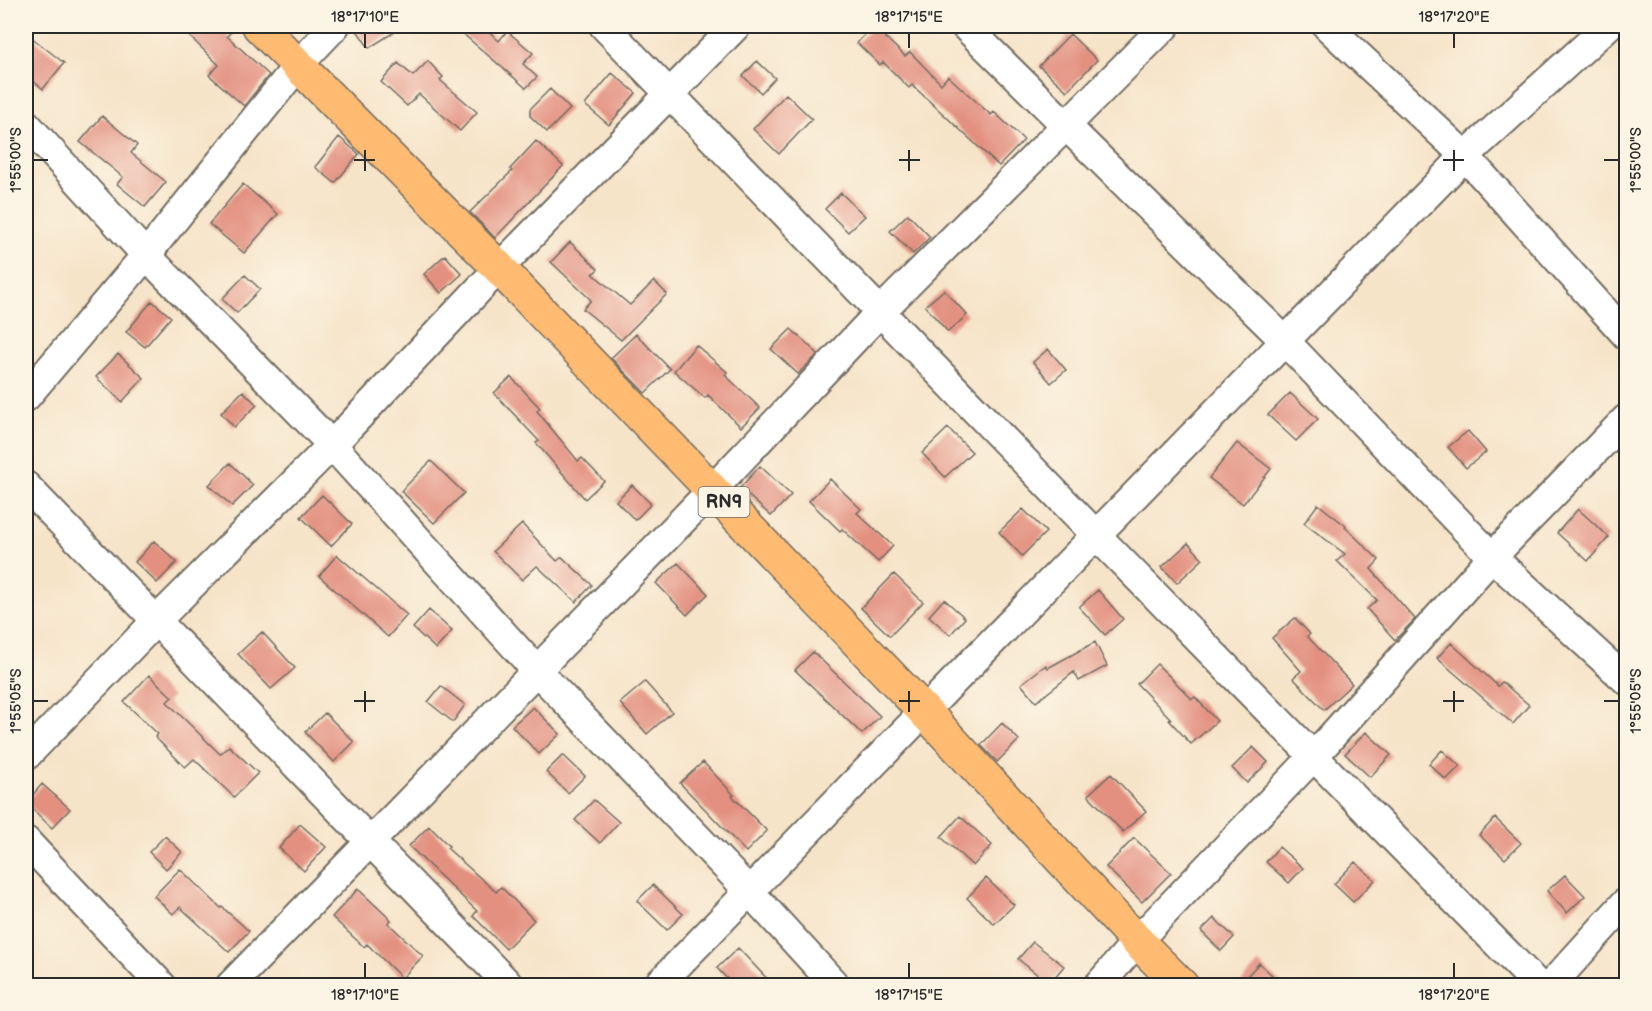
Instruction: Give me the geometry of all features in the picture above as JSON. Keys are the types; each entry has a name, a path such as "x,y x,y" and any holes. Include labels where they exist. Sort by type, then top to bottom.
{"main road":[{"name":"RN9","path":"259,26 499,268 924,711 1137,941 1182,986"}],"street":[{"path":"26,397 146,255 299,64 335,26"},
{"path":"604,26 1096,535 1539,986"},
{"path":"26,756 155,622 332,445 499,268 736,26"},
{"path":"965,26 1285,341 1492,557 1626,680"},
{"path":"230,986 369,840 712,490 880,312 1165,26"},
{"path":"1327,26 1465,156 1626,335"},
{"path":"657,986 1465,156 1608,26"},
{"path":"26,124 146,255 332,445 536,670 749,891 836,986"},
{"path":"1098,986 1137,941 1314,756 1492,557 1626,418"},
{"path":"26,486 155,622 510,986"},
{"path":"26,841 162,986"},
{"path":"1550,986 1626,902"}],"building":[{"path":"179,26 238,26 227,36 269,75 244,106 209,75 219,65"},
{"path":"354,26 404,26 369,48"},
{"path":"454,26 483,26 499,41 507,31 533,53 523,64 537,77 526,88"},
{"path":"873,26 905,56 910,52 941,84 948,76 991,115 994,112 1024,140 999,166 912,85 909,88 883,62 880,65 857,43"},
{"path":"26,33 64,63 43,89 26,75"},
{"path":"1070,34 1097,60 1067,91 1039,66"},
{"path":"428,61 443,77 440,80 477,112 460,131 419,94 407,106 381,82 398,63 413,76"},
{"path":"757,61 775,78 761,93 743,76"},
{"path":"612,73 636,93 609,125 585,105"},
{"path":"550,89 570,109 547,132 530,116 530,109"},
{"path":"786,94 812,119 779,154 753,129"},
{"path":"102,116 137,145 131,153 166,182 145,207 117,184 123,177 80,142"},
{"path":"339,137 359,154 335,183 315,167"},
{"path":"536,141 563,166 495,238 470,212 512,171 510,169"},
{"path":"243,184 278,214 244,253 209,224"},
{"path":"841,193 865,216 848,232 825,209"},
{"path":"908,214 930,237 913,254 890,231"},
{"path":"570,242 598,269 593,274 630,305 654,281 667,294 621,340 583,309 591,300 551,262"},
{"path":"445,255 462,274 441,293 424,274"},
{"path":"245,275 260,289 237,313 222,299"},
{"path":"944,290 967,315 948,332 925,306"},
{"path":"152,301 171,317 145,347 126,332"},
{"path":"791,329 818,354 798,374 771,349"},
{"path":"636,334 670,369 645,393 611,358"},
{"path":"696,345 727,372 725,375 760,408 741,427 708,395 705,398 674,371"},
{"path":"1048,349 1066,370 1051,383 1033,362"},
{"path":"118,354 144,378 122,402 96,377"},
{"path":"511,377 540,408 537,411 578,461 582,458 604,481 585,499 536,443 539,441 494,393"},
{"path":"243,391 257,405 234,427 221,413"},
{"path":"1290,393 1318,419 1296,441 1268,415"},
{"path":"948,428 972,452 945,477 922,453"},
{"path":"1468,431 1486,452 1466,468 1448,447"},
{"path":"1237,443 1271,469 1243,504 1209,478"},
{"path":"431,461 464,493 434,523 401,491"},
{"path":"230,463 253,485 232,506 209,485"},
{"path":"760,466 791,495 771,516 740,488"},
{"path":"830,479 861,509 857,513 893,546 878,562 842,529 840,531 809,501"},
{"path":"632,485 651,504 635,520 616,501"},
{"path":"322,495 352,524 331,546 301,517"},
{"path":"1318,504 1346,526 1379,560 1371,569 1415,619 1395,640 1367,609 1377,600 1337,561 1345,554 1304,523"},
{"path":"1023,509 1046,532 1022,556 999,532"},
{"path":"1578,509 1609,537 1588,561 1557,533"},
{"path":"522,524 557,561 562,557 592,585 576,602 537,566 522,580 493,551"},
{"path":"154,541 177,562 157,583 135,562"},
{"path":"1188,543 1203,559 1177,583 1162,567"},
{"path":"337,555 407,615 388,637 319,576"},
{"path":"678,563 708,594 687,615 656,583"},
{"path":"894,574 923,602 890,636 861,608"},
{"path":"1098,590 1123,619 1105,635 1079,607"},
{"path":"944,599 965,618 950,635 929,616"},
{"path":"429,610 452,631 436,649 413,628"},
{"path":"1295,618 1310,634 1307,636 1352,684 1324,710 1293,678 1301,671 1272,638"},
{"path":"262,632 295,668 271,689 238,654"},
{"path":"1095,642 1107,666 1079,681 1074,672 1036,702 1021,684 1046,665 1048,668"},
{"path":"1451,643 1498,686 1502,682 1529,705 1513,724 1437,658"},
{"path":"813,652 880,716 862,734 795,670"},
{"path":"1157,664 1192,699 1195,697 1217,721 1191,744 1169,720 1171,719 1137,684"},
{"path":"149,675 172,697 167,702 220,754 229,746 258,773 234,797 194,759 185,767 155,737 158,734 124,702"},
{"path":"645,682 672,712 647,734 620,703"},
{"path":"441,686 465,705 453,722 428,702"},
{"path":"533,707 560,734 539,754 512,726"},
{"path":"325,713 354,742 334,762 305,732"},
{"path":"1002,723 1019,740 997,762 981,745"},
{"path":"1366,732 1391,755 1370,777 1345,754"},
{"path":"1253,747 1268,762 1247,783 1232,768"},
{"path":"1442,750 1460,766 1446,780 1429,764"},
{"path":"563,755 585,776 568,793 546,772"},
{"path":"703,762 734,795 732,796 767,831 746,852 680,783"},
{"path":"1111,774 1146,811 1123,832 1088,795"},
{"path":"42,784 70,809 52,828 26,803"},
{"path":"594,800 619,822 600,843 575,820"},
{"path":"960,816 992,845 973,866 941,837"},
{"path":"1495,818 1521,843 1505,859 1479,835"},
{"path":"300,824 326,847 304,871 279,848"},
{"path":"429,826 449,846 447,848 496,892 501,887 534,920 506,949 473,916 477,911 409,846"},
{"path":"165,836 182,852 166,869 149,852"},
{"path":"1134,838 1171,873 1142,902 1106,867"},
{"path":"1279,847 1303,868 1289,883 1266,862"},
{"path":"1355,862 1375,880 1353,902 1334,884"},
{"path":"180,869 249,931 229,952 180,907 173,914 154,896"},
{"path":"1565,875 1585,896 1567,913 1547,891"},
{"path":"986,878 1014,905 994,924 967,898"},
{"path":"653,885 683,914 667,930 637,901"},
{"path":"358,889 391,920 388,923 423,956 402,978 367,944 364,947 332,917"},
{"path":"1214,918 1234,937 1221,951 1201,931"},
{"path":"1033,942 1064,966 1049,984 1018,959"},
{"path":"738,948 774,986 734,986 717,968"},
{"path":"1259,963 1284,986 1238,986"}]}
